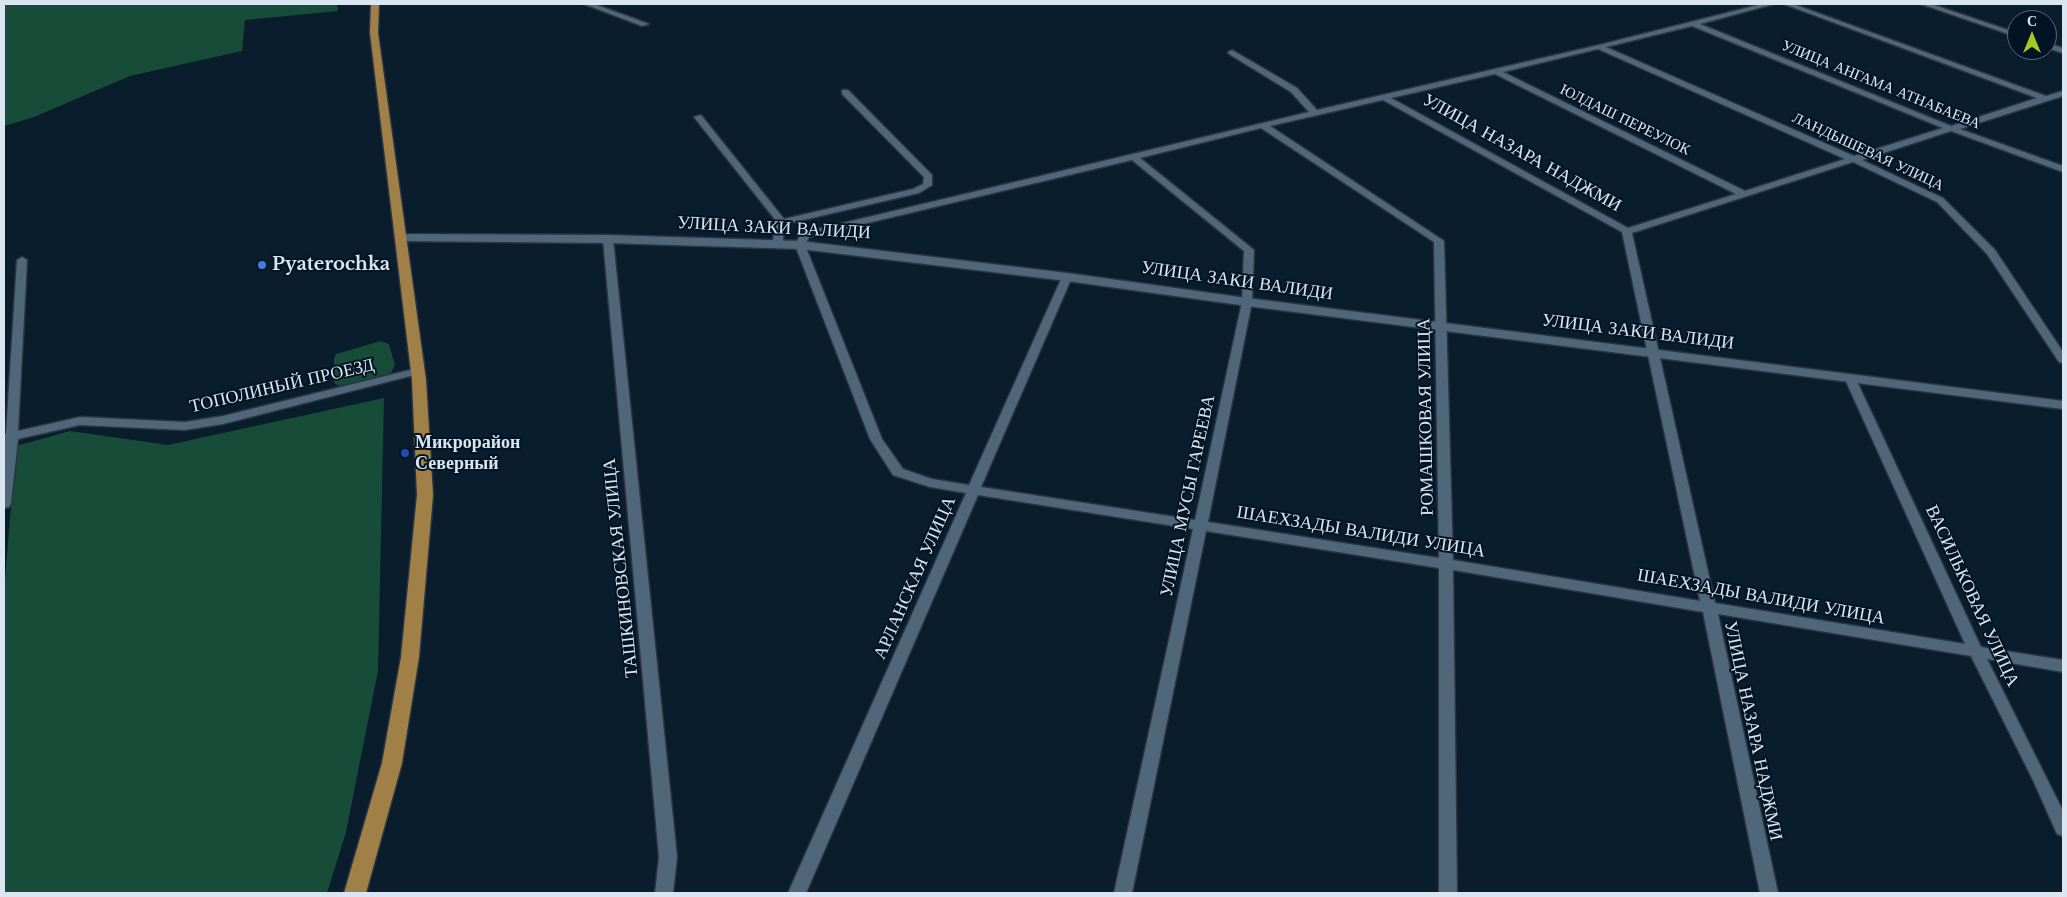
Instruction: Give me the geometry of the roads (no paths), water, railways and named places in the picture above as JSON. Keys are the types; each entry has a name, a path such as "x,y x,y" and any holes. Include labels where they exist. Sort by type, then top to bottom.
{"main road":[{"path":"355,893 392,763 410,657 425,495 418,371 374,32 375,4"}],"street":[{"path":"588,4 645,24"},
{"path":"800,245 805,235 1134,158 1315,112 1599,47 1770,4"},
{"path":"1787,4 2044,98"},
{"path":"1926,4 2007,32"},
{"name":"УЛИЦА АНГАМА АТНАБАЕВА","path":"1690,24 1950,128 2063,169"},
{"name":"ЛАНДЫШЕВАЯ УЛИЦА","path":"1599,47 1855,160 1940,200 1991,252 2063,360"},
{"path":"1232,52 1294,90 1315,112"},
{"name":"ЮЛДАШ ПЕРЕУЛОК","path":"1494,70 1744,194"},
{"path":"782,222 916,191 926,184 929,177 845,92"},
{"path":"1627,231 1855,160 2063,92"},
{"name":"УЛИЦА НАЗАРА НАДЖМИ","path":"1384,97 1627,231 1655,354 1769,893"},
{"path":"698,117 782,222"},
{"name":"РОМАШКОВАЯ УЛИЦА","path":"1262,125 1439,241 1446,564 1448,893"},
{"name":"УЛИЦА МУСЫ ГАРЕЕВА","path":"1123,893 1247,302 1249,250 1134,158"},
{"path":"777,244 782,222"},
{"name":"УЛИЦА ЗАКИ ВАЛИДИ","path":"402,238 608,240 800,245 1067,276 1247,302 2063,405"},
{"name":"ТАШКИНОВСКАЯ УЛИЦА","path":"608,240 668,857 664,893"},
{"name":"ШАЕХЗАДЫ ВАЛИДИ УЛИЦА","path":"800,245 876,439 898,472 930,483 1446,564 2063,666"},
{"path":"4,504 22,260"},
{"name":"АРЛАНСКАЯ УЛИЦА","path":"797,893 1067,276"},
{"name":"ТОПОЛИНЫЙ ПРОЕЗД","path":"8,437 80,421 185,426 223,420 418,371"},
{"name":"ВАСИЛЬКОВАЯ УЛИЦА","path":"1850,377 1976,652 2041,780 2063,829"}],"place":[{"name":"Pyaterochka","path":"262,265"},
{"name":"Микрорайон Северный","path":"405,453"}]}
